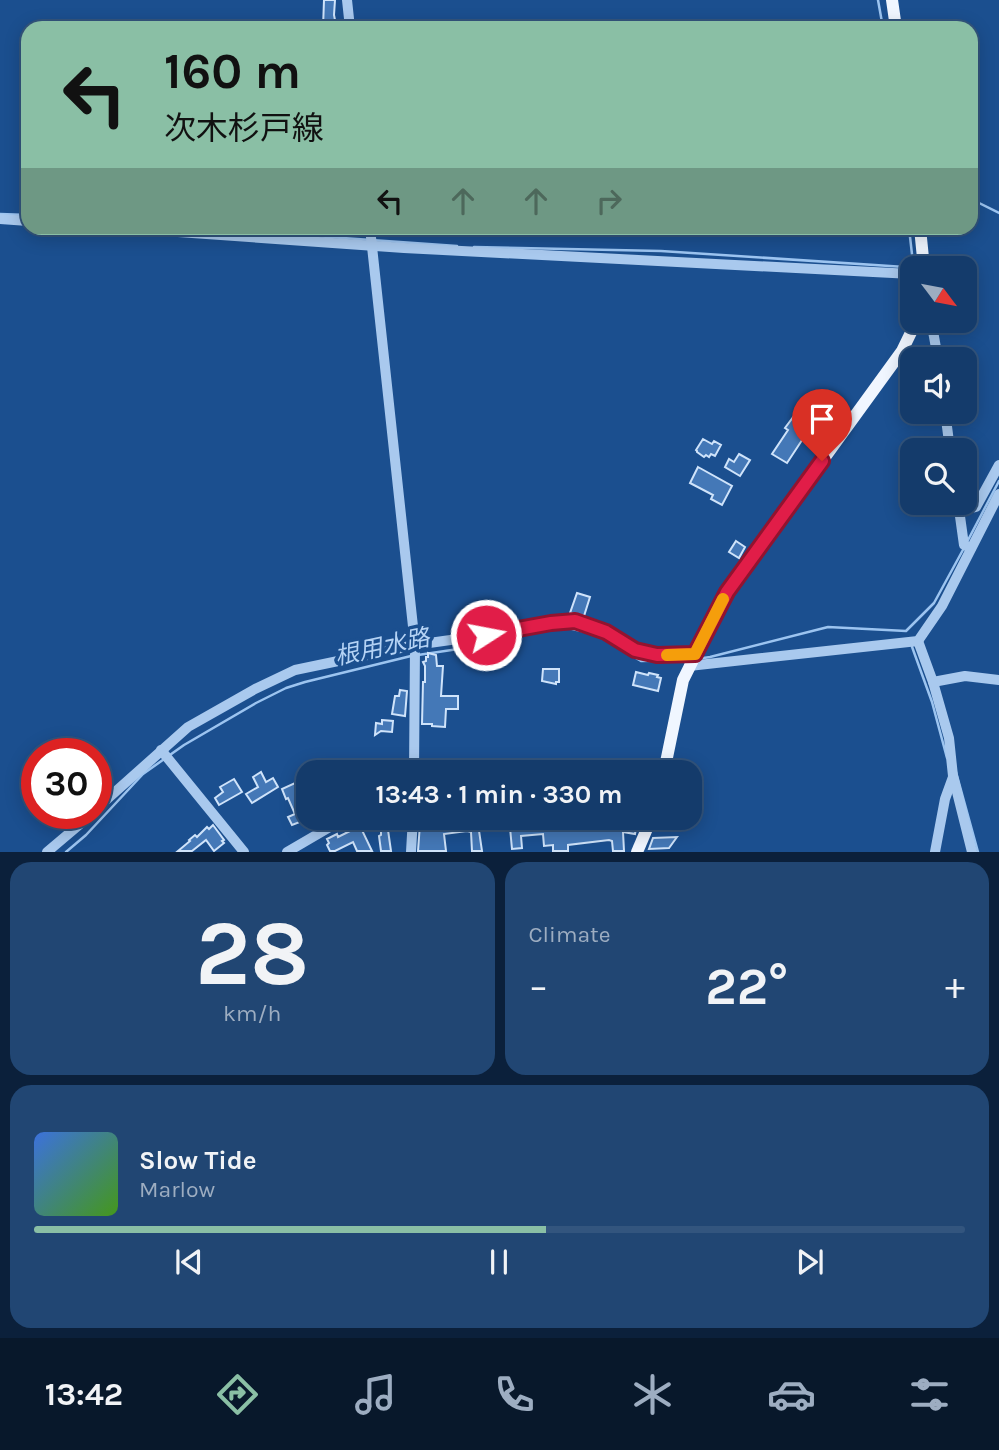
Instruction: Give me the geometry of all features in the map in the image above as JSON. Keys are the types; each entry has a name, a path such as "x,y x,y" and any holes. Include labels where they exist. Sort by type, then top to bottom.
{"main road":[{"path":"892,0 895,21"},
{"path":"921,235 923,256"},
{"path":"666,760 683,680 727,592 902,351 911,333"},
{"path":"637,852 646,830"}],"street":[{"path":"347,0 349,21"},
{"path":"0,219 21,220"},
{"path":"219,235 566,257 900,273"},
{"path":"371,235 415,645 414,760"},
{"path":"977,506 999,465"},
{"path":"918,641 942,606 967,546 999,494"},
{"path":"960,515 967,546"},
{"path":"112,794 188,727 255,689 296,670 415,645 575,621 606,632 635,650 692,660 918,641"},
{"path":"918,641 949,738 953,776 972,852"},
{"path":"933,682 965,676 999,680"},
{"path":"161,750 244,852"},
{"path":"935,852 945,799 953,776"},
{"path":"47,852 74,829"},
{"path":"287,852 325,830"},
{"path":"411,852 412,830"}],"building":[{"path":"324,0 335,0 334,15 337,21 323,21"},
{"path":"819,397 827,402 818,417 810,413"},
{"path":"794,416 810,428 787,463 772,454"},
{"path":"703,439 721,445 715,456 711,454 704,457 697,452"},
{"path":"739,454 750,460 740,476 725,467 729,459 734,462"},
{"path":"698,467 732,486 722,505 711,499 713,495 690,483"},
{"path":"736,541 745,547 739,558 729,552"},
{"path":"577,593 590,597 584,616 570,613"},
{"path":"428,653 436,655 437,666 443,666 441,696 458,696 458,709 446,709 445,727 422,724 425,682 423,662 426,661"},
{"path":"543,669 559,669 559,682 556,684 542,681"},
{"path":"636,672 658,675 657,677 661,678 658,691 633,685"},
{"path":"400,690 407,691 405,716 392,714 395,696 399,696"},
{"path":"382,720 393,721 392,732 381,731 375,735 376,723 382,724"},
{"path":"261,772 266,782 273,778 278,787 252,803 246,794 258,787 253,777"},
{"path":"234,779 242,792 219,805 215,798 223,792 220,787"},
{"path":"295,783 296,785 296,823 292,825 288,817 295,814 282,789"},
{"path":"213,825 224,840 214,851 206,840 192,851 178,851 195,835 197,837"},
{"path":"352,830 362,830 372,851 357,851 353,842 330,851 327,839 337,834 338,837"},
{"path":"388,830 391,851 381,851 381,831"},
{"path":"420,830 479,830 482,851 472,851 471,832 467,831 444,834 446,851 418,851"},
{"path":"510,830 636,830 635,834 623,832 624,851 613,851 612,841 609,840 568,845 568,851 553,851 553,845 544,846 543,834 521,836 522,848 512,849"},
{"path":"677,837 669,848 649,849 653,838"}],"waterway":[{"path":"878,0 882,21"},
{"path":"978,202 999,213"},
{"path":"0,214 21,215"},
{"path":"299,235 457,246"},
{"path":"474,247 661,251 905,267 913,263 910,235"},
{"name":"根用水路","path":"967,542 999,481"},
{"name":"根用水路","path":"697,659 828,627 906,631 934,603 964,548"},
{"name":"根用水路","path":"418,655 492,644 545,629 568,628 595,634 641,661 687,660"},
{"path":"911,644 932,702 947,758"},
{"name":"根用水路","path":"66,852 86,835 143,774 184,745 256,703 305,682 411,656"},
{"path":"956,772 978,852"}],"slow traffic":[{"path":"667,655 695,654 723,599"}],"route":[{"path":"486,635 575,621 606,632 635,650 657,655 695,654 727,592 822,461"}]}
